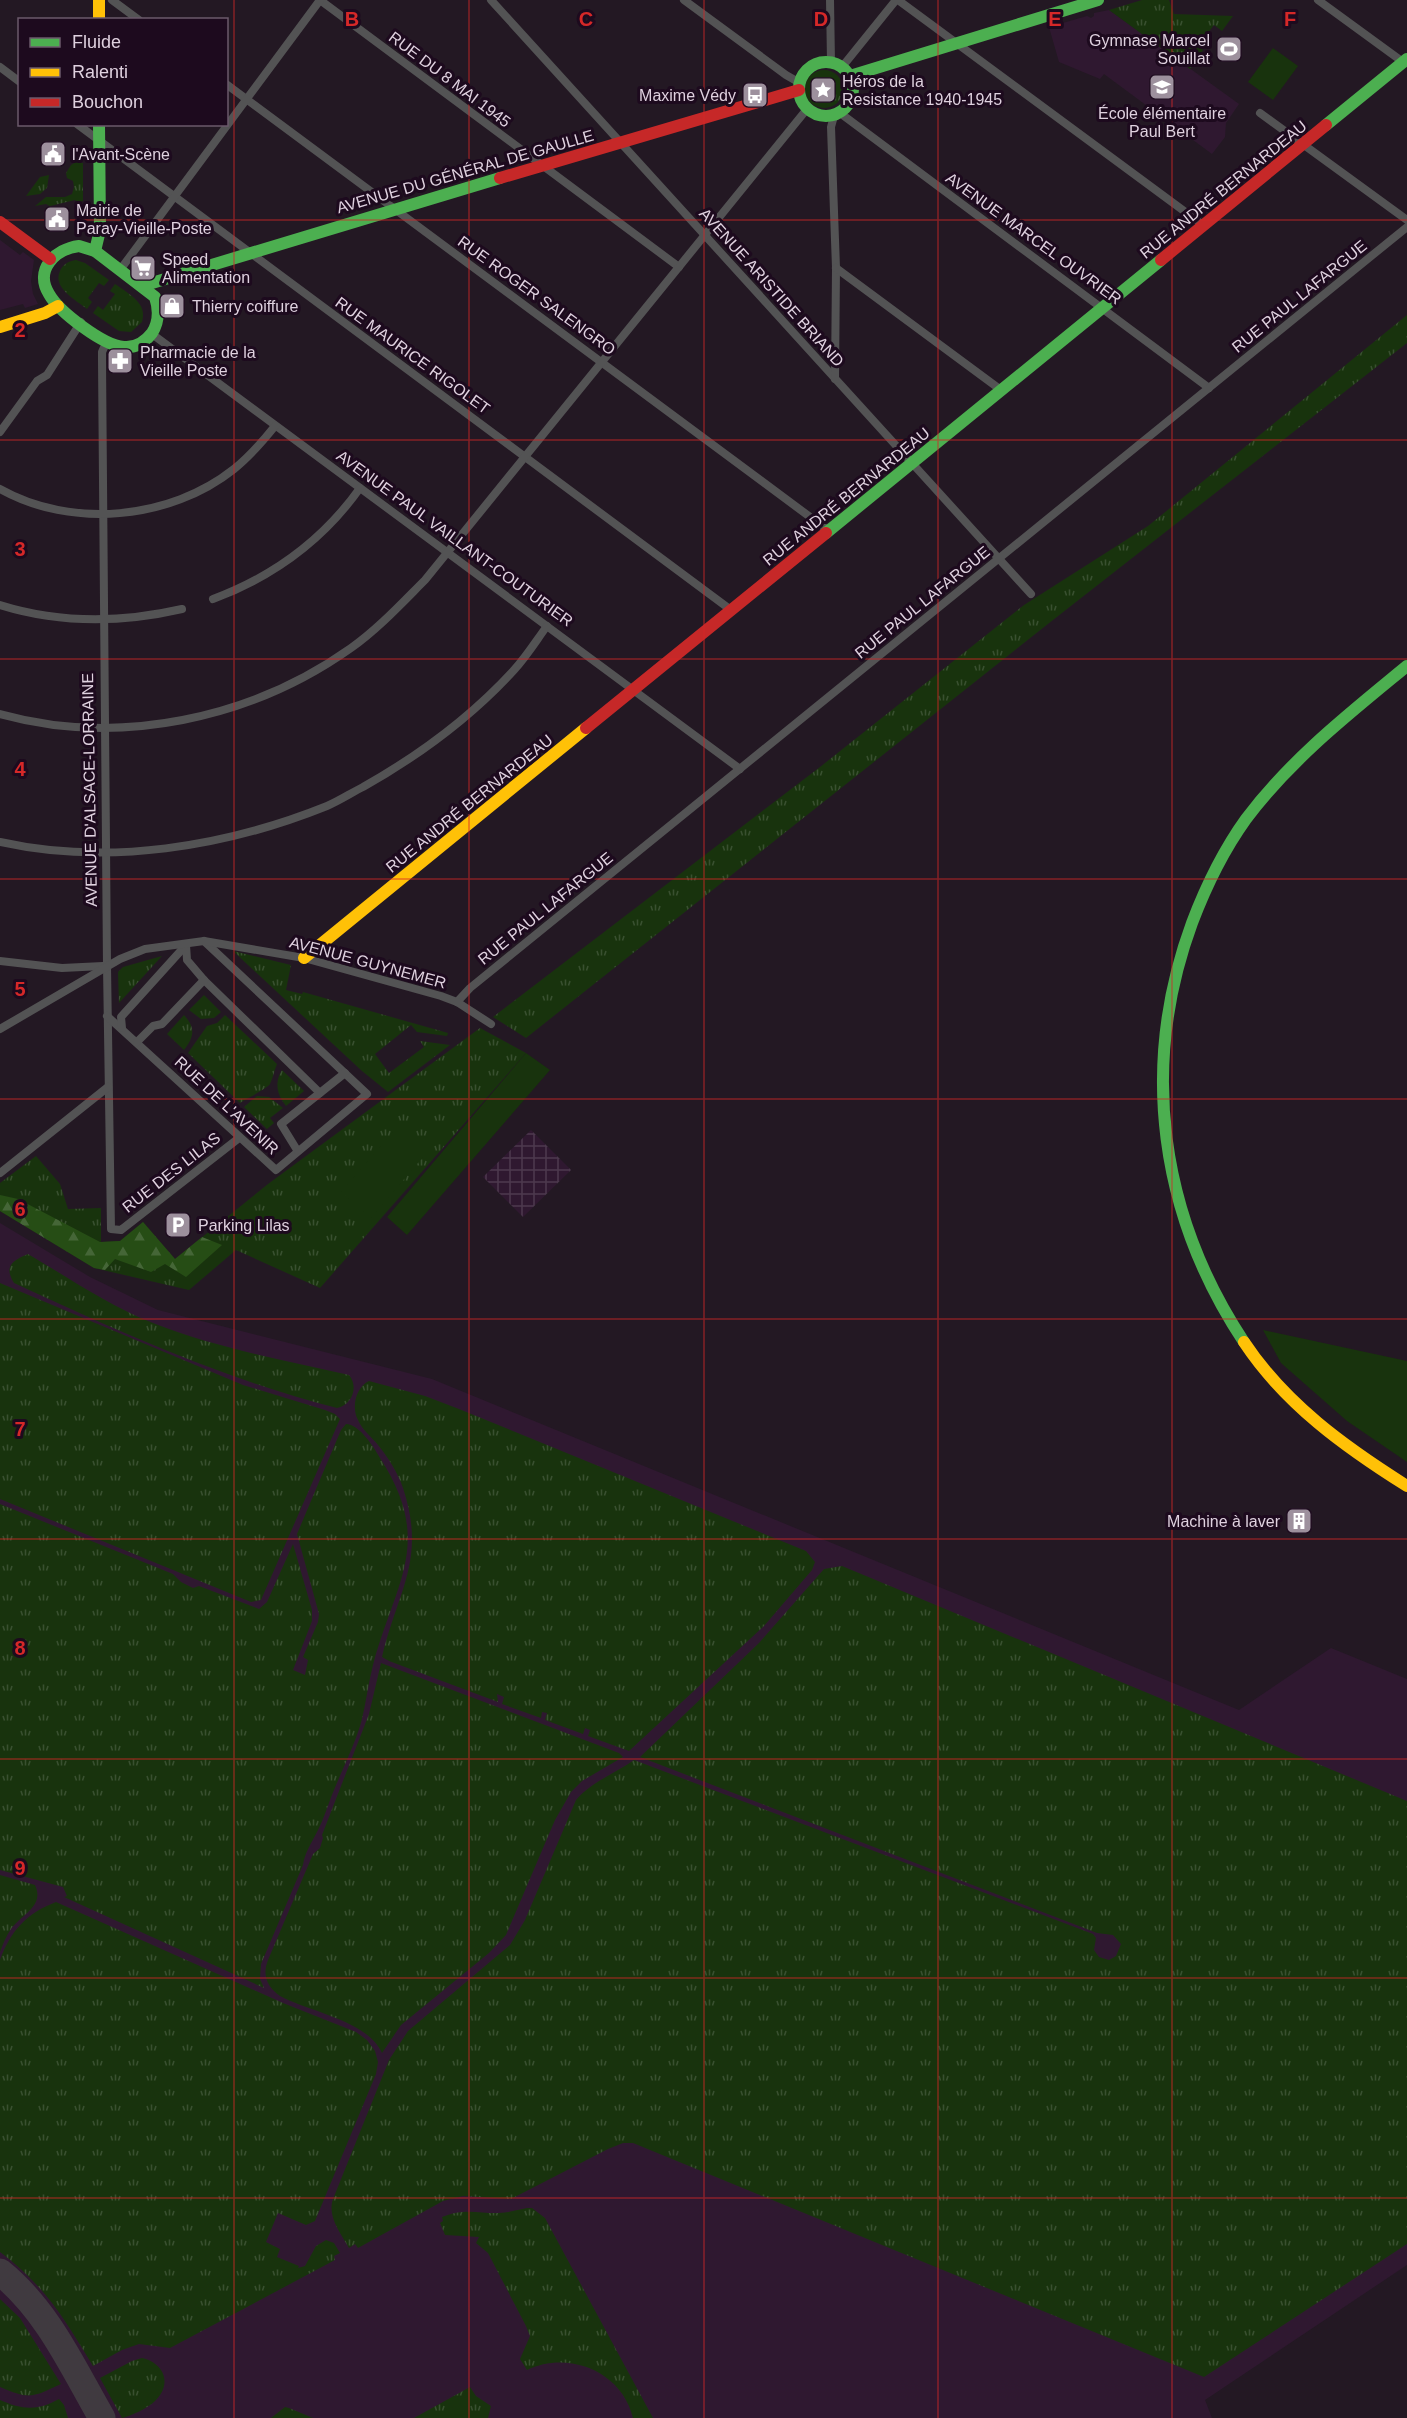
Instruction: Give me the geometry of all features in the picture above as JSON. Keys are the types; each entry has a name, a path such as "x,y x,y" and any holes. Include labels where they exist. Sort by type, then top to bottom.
{"street":[{"path":"99,0 99,18"},
{"path":"112,0 136,18"},
{"path":"228,125 320,0"},
{"name":"RUE DU 8 MAI 1945","path":"320,0 679,267"},
{"name":"AVENUE ARISTIDE BRIAND","path":"491,0 1031,594"},
{"path":"684,0 799,86 802,101 807,109 820,116 837,114 847,108 854,92 841,68 831,0"},
{"path":"841,68 897,0 1203,225"},
{"path":"799,86 808,69 816,64 841,68 956,42 1098,0"},
{"path":"1318,0 1405,60"},
{"name":"RUE ANDRÉ BERNARDEAU","path":"304,958 1405,60"},
{"path":"0,67 18,80"},
{"name":"RUE ROGER SALENGRO","path":"228,85 829,531"},
{"name":"AVENUE DU GÉNÉRAL DE GAULLE","path":"142,286 249,252 620,143 799,86"},
{"path":"0,714 21,720 105,727 134,727 183,721 251,702 303,677 361,640 396,609 447,553 807,109"},
{"path":"1260,113 1407,220"},
{"path":"835,379 836,268 831,127 837,114"},
{"name":"AVENUE MARCEL OUVRIER","path":"837,114 1209,388"},
{"name":"RUE MAURICE RIGOLET","path":"80,126 731,610"},
{"path":"95,251 100,230 99,126"},
{"path":"120,270 227,126"},
{"path":"0,222 50,259"},
{"name":"RUE PAUL LAFARGUE","path":"457,1002 470,988 1407,227"},
{"path":"85,246 95,251 142,286 154,297 158,308 156,326 152,334 129,348 119,347 107,341 58,306 47,291 44,280 46,266 59,250 85,246"},
{"path":"836,268 1001,390"},
{"path":"0,327 45,313 58,306"},
{"path":"0,432 37,381 47,375 81,322"},
{"name":"AVENUE PAUL VAILLANT-COUTURIER","path":"152,334 740,769"},
{"name":"AVENUE D'ALSACE-LORRAINE","path":"107,341 102,352 102,360 108,1087 111,1229 121,1230"},
{"path":"0,489 29,502 51,508 103,514 144,510 173,502 206,488 235,469 275,426"},
{"path":"213,599 267,575 303,549 337,518 360,488"},
{"path":"0,605 54,618 104,620 143,618 182,609"},
{"path":"0,842 27,847 106,852 184,846 253,831 328,805 392,771 455,725 515,669 547,626"},
{"path":"1407,666 1289,766 1251,811 1226,849 1195,914 1173,980 1166,1020 1162,1090 1165,1131 1173,1180 1188,1234 1222,1305 1242,1339 1267,1374 1319,1426 1351,1451 1407,1486"},
{"name":"AVENUE GUYNEMER","path":"0,1029 107,966 145,949 204,941 304,958 457,1002 491,1024"},
{"name":"RUE DE L'AVENIR","path":"107,1016 276,1170 297,1150 368,1094 204,941"},
{"path":"186,945 187,960 204,980 320,1093"},
{"path":"122,1028 121,1017 186,945"},
{"path":"0,961 62,968 107,966"},
{"path":"137,1042 153,1026 162,1024 204,980"},
{"name":"RUE DE L'AVENIR","path":"297,1150 281,1124 345,1073"},
{"path":"0,1173 108,1087"},
{"name":"RUE DES LILAS","path":"121,1230 239,1138"}],"shaded area":[{"path":"1109,10 1239,104 1226,123 1225,137 1212,154 1104,74 1100,79 1059,62 1049,27 1087,16 1091,18 1094,13"},
{"path":"0,240 20,255 23,252 34,260 31,281 33,294 38,304 25,308 23,304 0,310"},
{"path":"531,1130 571,1170 523,1217 483,1177"},
{"path":"0,1223 90,1277 158,1310 432,1379 1239,1710 1331,1648 1407,1679 1407,2265 1205,2400 1212,2418 0,2418"}],"green space":[{"path":"1142,0 1169,0 1174,14 1233,16 1222,31 1214,25 1198,46 1203,50 1190,69 1109,10"},
{"path":"1273,48 1298,66 1273,100 1248,82"},
{"path":"824,70 838,75 843,89 838,103 824,108 810,103 805,89 810,75"},
{"path":"76,162 83,163 83,201 75,200 50,206 46,204 35,206 46,197 65,197 72,194 73,181 67,178 66,173"},
{"path":"49,175 47,188 40,194 26,196 40,177"},
{"path":"76,260 85,263 109,280 104,286 99,283 88,298 92,302 87,309 66,293 59,283 58,277 63,266"},
{"path":"115,284 131,295 142,309 142,322 131,332 119,331 93,313 98,306 103,310 115,294 110,291"},
{"path":"1407,315 1407,343 526,1038 493,1017 820,767 1024,605 1148,526"},
{"path":"233,951 291,965 286,990 302,994 303,992 448,1033 447,1036 417,1032 411,1025 375,1054 389,1073 424,1047 420,1041 450,1045 388,1092 362,1071"},
{"path":"162,956 119,1003 118,972 123,967"},
{"path":"204,995 221,1012 214,1018 201,1019 189,1010"},
{"path":"184,1015 192,1028 192,1037 184,1050 167,1034"},
{"path":"225,1015 277,1064 269,1086 240,1103 188,1053 207,1026 217,1023"},
{"path":"480,1028 526,1053 320,1288 236,1250 189,1290 94,1268 0,1211 0,1183 36,1156 60,1184 68,1209 101,1208 101,1242 120,1241 143,1222 175,1259 268,1184"},
{"path":"526,1053 550,1070 407,1235 387,1217"},
{"path":"282,1070 304,1091 286,1106 280,1097 278,1088 278,1079"},
{"path":"257,1096 269,1097 283,1108 270,1118 274,1123 267,1129 244,1107"},
{"path":"393,1132 423,1157 371,1218 341,1192"},
{"path":"0,1195 18,1199 100,1242 120,1241 143,1222 175,1259 202,1237 222,1245 186,1277 165,1264 151,1272 115,1259 105,1270 94,1268 0,1211"},
{"path":"28,1254 105,1300 153,1323 177,1332 275,1359 349,1375 354,1390 352,1395 347,1403 337,1408 296,1397 214,1369 92,1319 14,1283 10,1273 11,1265"},
{"path":"0,1283 243,1385 325,1410 340,1419 261,1600 251,1602 0,1499"},
{"path":"1263,1330 1407,1361 1407,1462 1347,1421 1281,1363"},
{"path":"369,1381 425,1396 459,1409 806,1551 815,1562 812,1570 764,1626 629,1751 588,1736 590,1730 585,1728 583,1734 545,1720 547,1713 542,1712 541,1718 502,1704 504,1697 497,1694 498,1702 389,1661 382,1657 407,1575 412,1536 410,1513 398,1477 356,1415 356,1398 361,1388"},
{"path":"346,1424 356,1428 370,1442 396,1488 405,1515 408,1539 405,1562 373,1665 363,1716 352,1749 261,1964 260,1979 264,1988 64,1897 67,1896 63,1887 0,1870 0,1504 173,1574 181,1582 193,1588 199,1586 259,1609 267,1602 293,1544 312,1610 312,1621 293,1670 305,1675 308,1660 303,1657 318,1622 319,1614 297,1534 341,1430"},
{"path":"842,1566 1407,1801 1407,2244 1204,2377 633,2143 623,2143 608,2149 511,2199 463,2196 443,2201 358,2248 355,2244 349,2248 335,2224 332,2212 333,2199 389,2060 408,2031 510,1945 525,1920 576,1800 596,1783 634,1760 1093,1934 1096,1938 1094,1950 1099,1957 1109,1960 1116,1956 1121,1944 1113,1935 1097,1933 640,1757 759,1643 824,1569"},
{"path":"381,1663 619,1753 623,1757 582,1781 571,1792 555,1820 506,1935 489,1953 401,2025 382,2053 375,2042 351,2025 280,1996 269,1985 266,1976 268,1960 313,1854 320,1848 322,1835 369,1714"},
{"path":"0,1875 35,1885 37,1899 31,1909 11,1929 0,1952"},
{"path":"56,1902 283,2003 356,2032 367,2040 375,2051 378,2062 376,2074 315,2221 306,2225 278,2213 266,2242 280,2249 277,2257 299,2266 298,2268 305,2266 316,2246 326,2240 334,2243 340,2253 334,2256 335,2260 170,2348 139,2344 122,2350 93,2366 53,2304 30,2278 0,2252 0,1960 9,1940 21,1924 37,1911"},
{"path":"532,2208 545,2218 653,2418 633,2418 618,2388 591,2369 559,2362 543,2364 527,2370 520,2359 530,2336 488,2253 476,2243 479,2237 445,2235 440,2223 443,2221 442,2217 460,2212 500,2213"},
{"path":"0,2299 20,2318 61,2384 31,2395 18,2394 0,2387"},
{"path":"142,2358 156,2364 161,2369 165,2381 164,2388 152,2404 122,2418 100,2378"},
{"path":"470,2387 476,2396 491,2406 488,2418 414,2418"},
{"path":"59,2399 64,2405 68,2418 0,2418 0,2400 30,2408 44,2406"},
{"path":"285,2407 289,2408 313,2418 271,2418"}],"taxiway":[{"path":"0,2272 32,2304 58,2340 102,2418"}],"traffic: fast":[{"path":"850,76 1098,0"},
{"path":"1326,125 1407,59"},
{"path":"821,62 831,62 841,66 849,74 853,89 849,104 841,112 831,116 821,116 811,112 803,104 799,94 799,84 803,74 811,66 821,62"},
{"path":"95,251 100,230 99,126"},
{"path":"142,286 500,178"},
{"path":"79,246 95,251 155,297 158,311 156,324 152,333 143,342 124,347 105,341 62,310 49,294 44,277 49,262 62,251 79,246"},
{"path":"826,533 1161,260"},
{"path":"1244,1342 1215,1293 1193,1243 1177,1192 1167,1139 1163,1085 1166,1031 1176,977 1192,923 1203,896 1222,856 1246,819 1282,776 1343,719 1407,666"}],"traffic: slow":[{"path":"99,0 99,18"},
{"path":"0,327 45,313 58,306"},
{"path":"304,958 586,728"},
{"path":"1244,1342 1260,1364 1297,1405 1339,1440 1407,1486"}],"traffic: jam":[{"path":"500,178 799,90"},
{"path":"1161,260 1326,125"},
{"path":"0,222 50,259"},
{"path":"586,728 826,533"}],"place":[{"name":"Gymnase Marcel Souillat","path":"1229,49"},
{"name":"École élémentaire Paul Bert","path":"1162,87"},
{"name":"Héros de la Resistance 1940-1945","path":"823,90"},
{"name":"Maxime Védy","path":"755,95"},
{"name":"l'Avant-Scène","path":"53,154"},
{"name":"Mairie de Paray-Vieille-Poste","path":"57,219"},
{"name":"Speed Alimentation","path":"143,268"},
{"name":"Thierry coiffure","path":"172,306"},
{"name":"Pharmacie de la Vieille Poste","path":"120,361"},
{"name":"Parking Lilas","path":"178,1225"},
{"name":"Machine à laver","path":"1299,1521"}]}
